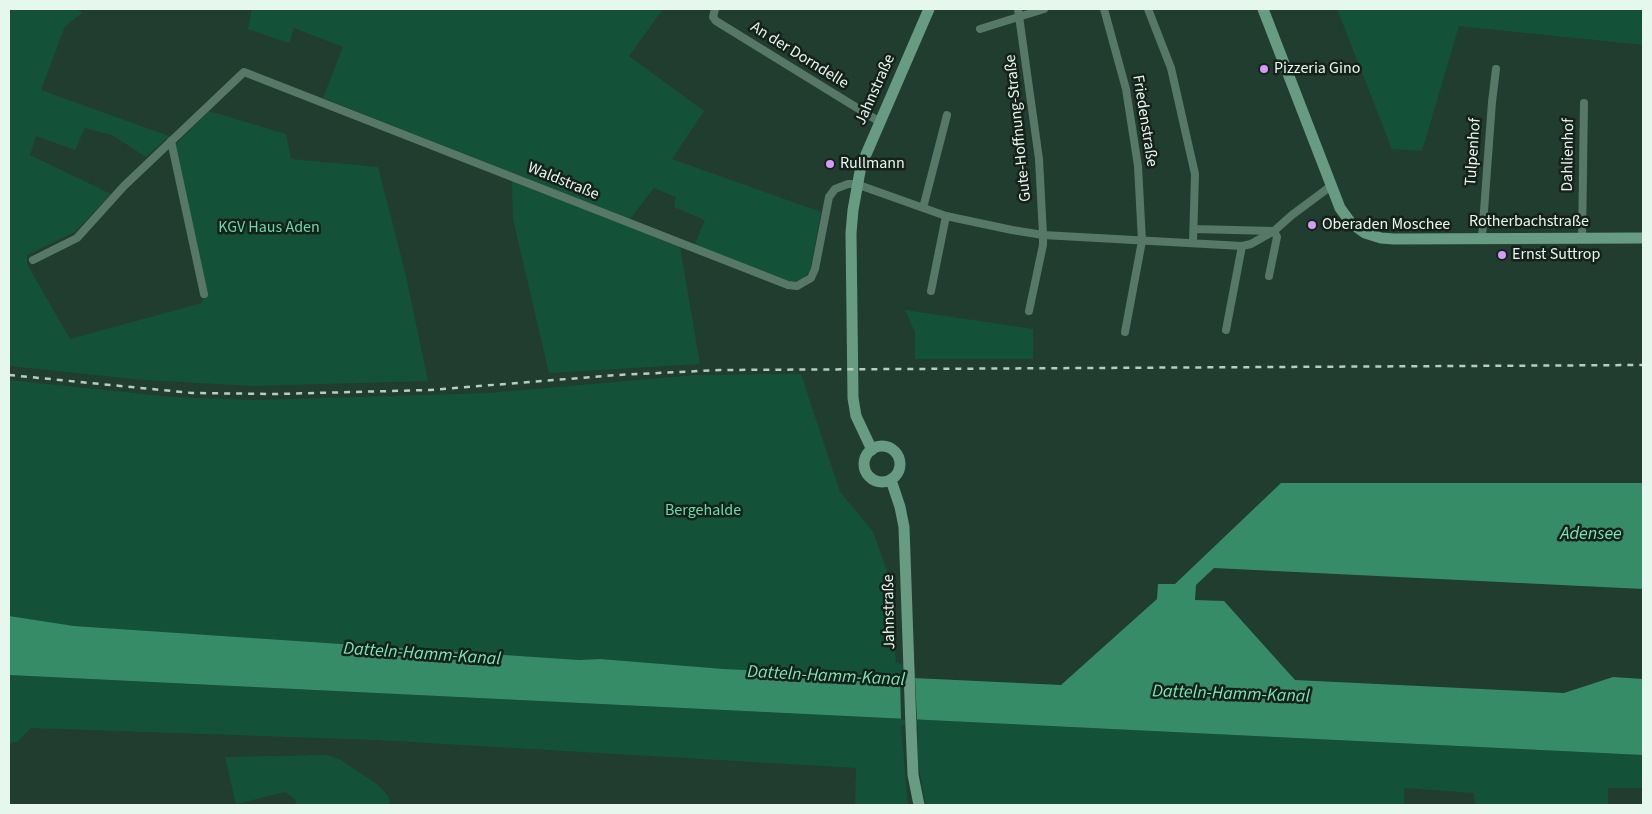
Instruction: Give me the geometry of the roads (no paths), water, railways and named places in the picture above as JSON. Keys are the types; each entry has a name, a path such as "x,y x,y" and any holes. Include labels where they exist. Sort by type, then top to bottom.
{"main road":[{"name":"Jahnstraße","path":"872,450 856,416 852,379 851,233 856,184 880,122 929,9"},
{"name":"Rotherbachstraße","path":"1263,9 1331,186 1345,217 1358,229 1374,236 1394,239 1643,238"},
{"path":"887,448 898,457 898,473 890,480 885,482 874,480 866,472 866,457 872,450 887,448"},
{"name":"Jahnstraße","path":"890,480 900,507 904,527 913,775 920,805"}],"street":[{"name":"An der Dorndelle","path":"715,9 713,14 716,21 880,122"},
{"name":"Gute-Hoffnung-Straße","path":"1018,9 1039,160 1043,235 1043,245 1029,311"},
{"path":"980,28 1020,18 1044,9"},
{"name":"Friedenstraße","path":"1104,9 1117,51 1133,128 1138,166 1142,241 1125,332"},
{"path":"1148,9 1171,68 1193,165 1193,243"},
{"name":"Tulpenhof","path":"1482,238 1496,69"},
{"name":"Waldstraße","path":"171,141 244,72 788,285 803,285 811,278 815,269 825,216 832,193 843,186 856,184"},
{"name":"Dahlienhof","path":"1582,238 1584,103"},
{"path":"923,208 947,115"},
{"path":"33,260 77,238 124,186 171,141"},
{"path":"171,141 204,294"},
{"path":"856,184 946,216 1043,235 1242,246 1251,244 1274,231 1331,186"},
{"path":"931,291 946,216"},
{"path":"1194,229 1274,231"},
{"path":"1269,276 1277,237 1274,231"},
{"path":"1226,330 1242,246"}],"water":[{"path":"1281,483 1643,483 1643,589 1214,568 1196,585 1195,600 1224,601 1295,680 1564,693 1613,677 1643,679 1643,755 9,675 9,616 74,626 579,660 600,659 724,669 1061,685 1157,599 1158,584 1175,584"}],"railway":[{"path":"9,375 192,393 276,394 430,390 617,375 720,370 1643,365"}],"place":[{"name":"Pizzeria Gino","path":"1264,69"},
{"name":"Rullmann","path":"830,164"},
{"name":"Oberaden Moschee","path":"1312,225"},
{"name":"Ernst Suttrop","path":"1502,255"}],"park label":[{"name":"KGV Haus Aden","path":"269,228"},
{"name":"Bergehalde","path":"703,511"}],"water label":[{"name":"Adensee","path":"1591,535"},
{"name":"Datteln-Hamm-Kanal","path":"422,655"},
{"name":"Datteln-Hamm-Kanal","path":"826,677"},
{"name":"Datteln-Hamm-Kanal","path":"1231,695"}]}
